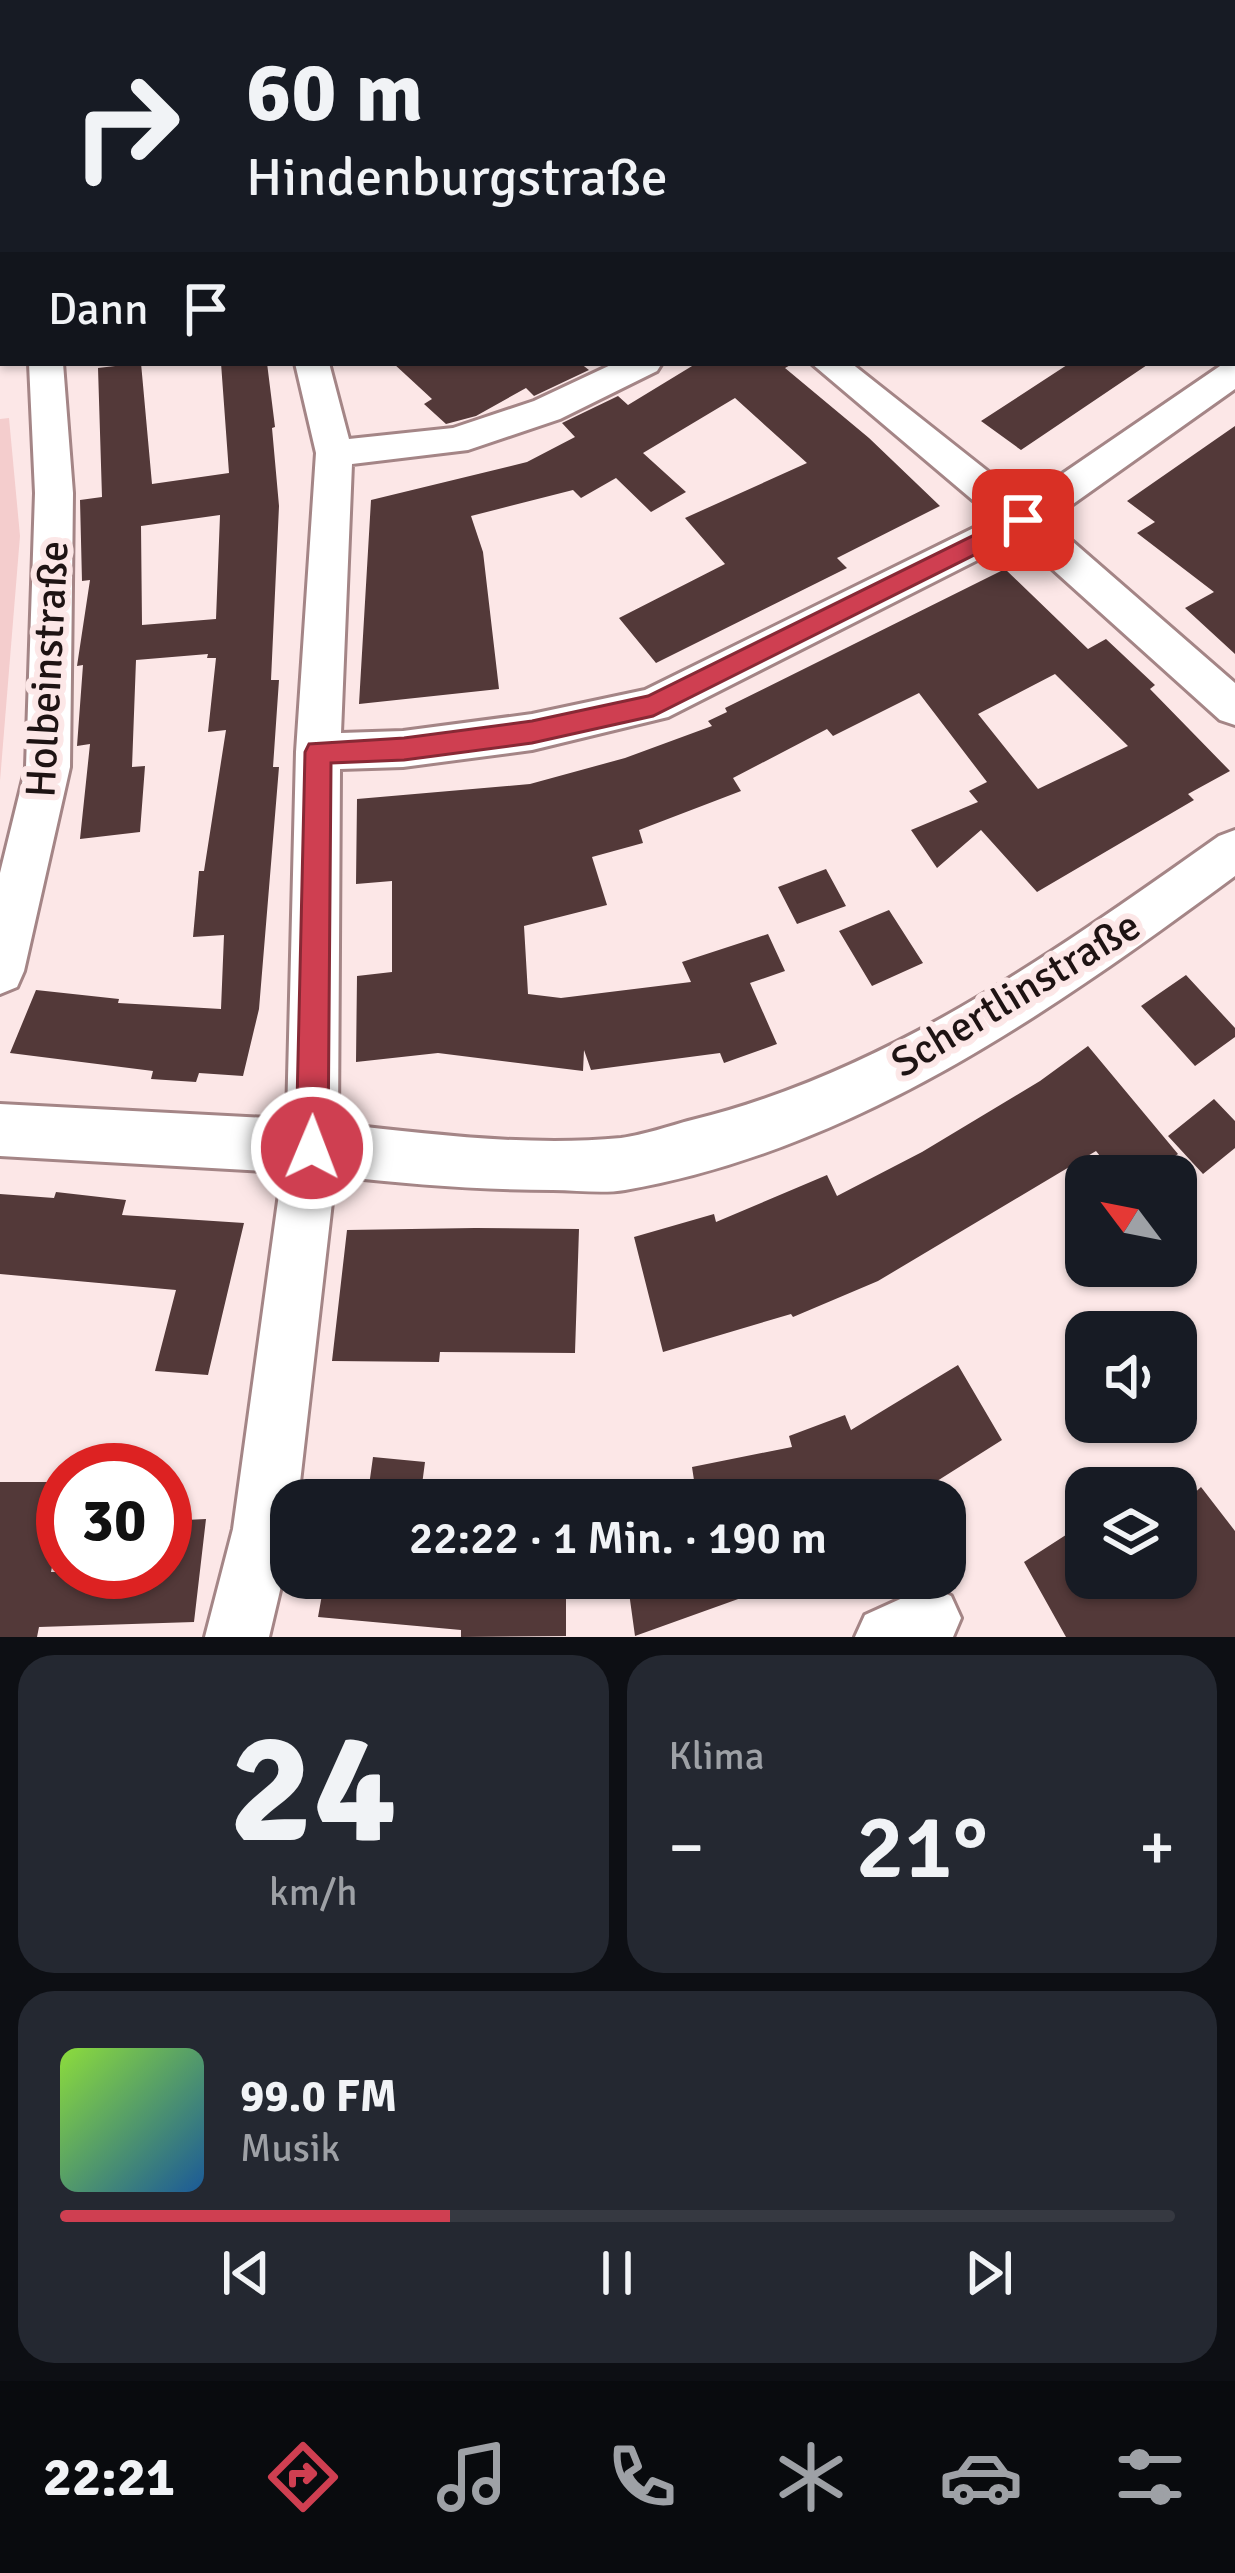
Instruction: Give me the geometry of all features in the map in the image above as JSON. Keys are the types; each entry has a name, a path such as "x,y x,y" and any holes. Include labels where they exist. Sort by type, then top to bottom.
{"street":[{"name":"Holbeinstraße","path":"0,970 48,767 55,536 46,366"},
{"path":"236,1637 263,1529 312,1148 318,752 334,453 312,366"},
{"path":"334,453 455,441 547,410 639,366"},
{"path":"832,366 1023,520 1235,708"},
{"path":"318,752 404,749 532,732 653,705 1023,520 1235,373"},
{"name":"Schertlinstraße","path":"0,1130 312,1148 466,1165 622,1165 767,1128 938,1049 1124,930 1235,850"}],"shaded area":[{"path":"9,418 20,536 0,781 0,419"}],"building":[{"path":"141,366 152,484 229,473 221,366 267,366 279,506 271,680 279,680 273,767 279,767 259,1009 243,1076 199,1073 196,1082 151,1079 153,1071 10,1053 36,990 119,999 118,1003 221,1009 224,935 193,937 199,871 204,871 226,730 208,732 216,658 207,658 208,654 136,660 132,767 145,766 140,832 80,839 90,744 77,746 83,665 77,666 90,580 82,581 80,500 102,497 98,368","holes":["220,515 216,619 142,625 141,526"]},
{"path":"396,366 584,366 589,370 534,396 526,388 476,416 446,424 424,404 432,399"},
{"path":"692,366 789,366 785,368 940,506 837,558 847,568 656,663 619,618 725,564 685,518 807,463 735,398 643,453 686,492 651,512 616,478 581,498 573,490 471,516 483,552 499,689 359,704 371,500 527,462 575,437 562,423 618,396 628,405"},
{"path":"1065,366 1146,366 1021,450 981,421"},
{"path":"1235,426 1235,654 1185,608 1214,592 1137,533 1155,522 1127,501"},
{"path":"1005,569 1088,649 1106,639 1155,685 1150,689 1230,771 1188,794 1194,800 1037,892 981,830 937,868 911,830 978,802 969,791 987,782 919,693 833,736 827,729 733,778 741,791 639,830 643,843 592,857 607,905 524,926 528,994 561,998 691,982 682,962 768,934 785,971 750,983 777,1044 724,1063 720,1053 591,1070 584,1050 583,1071 438,1053 356,1062 357,976 392,972 392,881 356,884 357,799 530,784 625,758 712,726 708,721 727,712 725,708","holes":["1055,674 1128,746 1038,789 978,714"]},
{"path":"826,869 846,906 797,924 778,887"},
{"path":"889,910 923,963 872,986 839,931"},
{"path":"1186,975 1235,1028 1235,1037 1195,1066 1141,1006"},
{"path":"1088,1046 1178,1154 1099,1155 1096,1151 1065,1155 1065,1169 878,1281 793,1317 663,1352 634,1237 714,1214 716,1222 827,1175 837,1196 922,1152 1040,1081"},
{"path":"1214,1099 1235,1121 1235,1148 1203,1174 1197,1167 1197,1155 1186,1155 1168,1136"},
{"path":"56,1192 126,1200 122,1215 244,1223 208,1375 155,1371 176,1290 0,1274 0,1194 54,1198"},
{"path":"579,1229 575,1353 440,1352 439,1362 332,1361 347,1230"},
{"path":"958,1365 1002,1440 940,1479 694,1479 692,1467 792,1447 789,1436 845,1415 851,1430"},
{"path":"373,1457 425,1462 423,1479 370,1479"},
{"path":"0,1482 36,1482 36,1599 192,1599 192,1520 206,1519 194,1622 39,1627 37,1637 0,1637"},
{"path":"1201,1487 1235,1531 1235,1637 1066,1637 1024,1562 1065,1536 1065,1599 1197,1599 1197,1491"},
{"path":"321,1599 566,1599 566,1636 461,1637 461,1630 318,1617"},
{"path":"630,1599 738,1599 635,1636"}],"route":[{"path":"312,1148 318,752 404,749 532,732 653,705 1023,520"}]}
